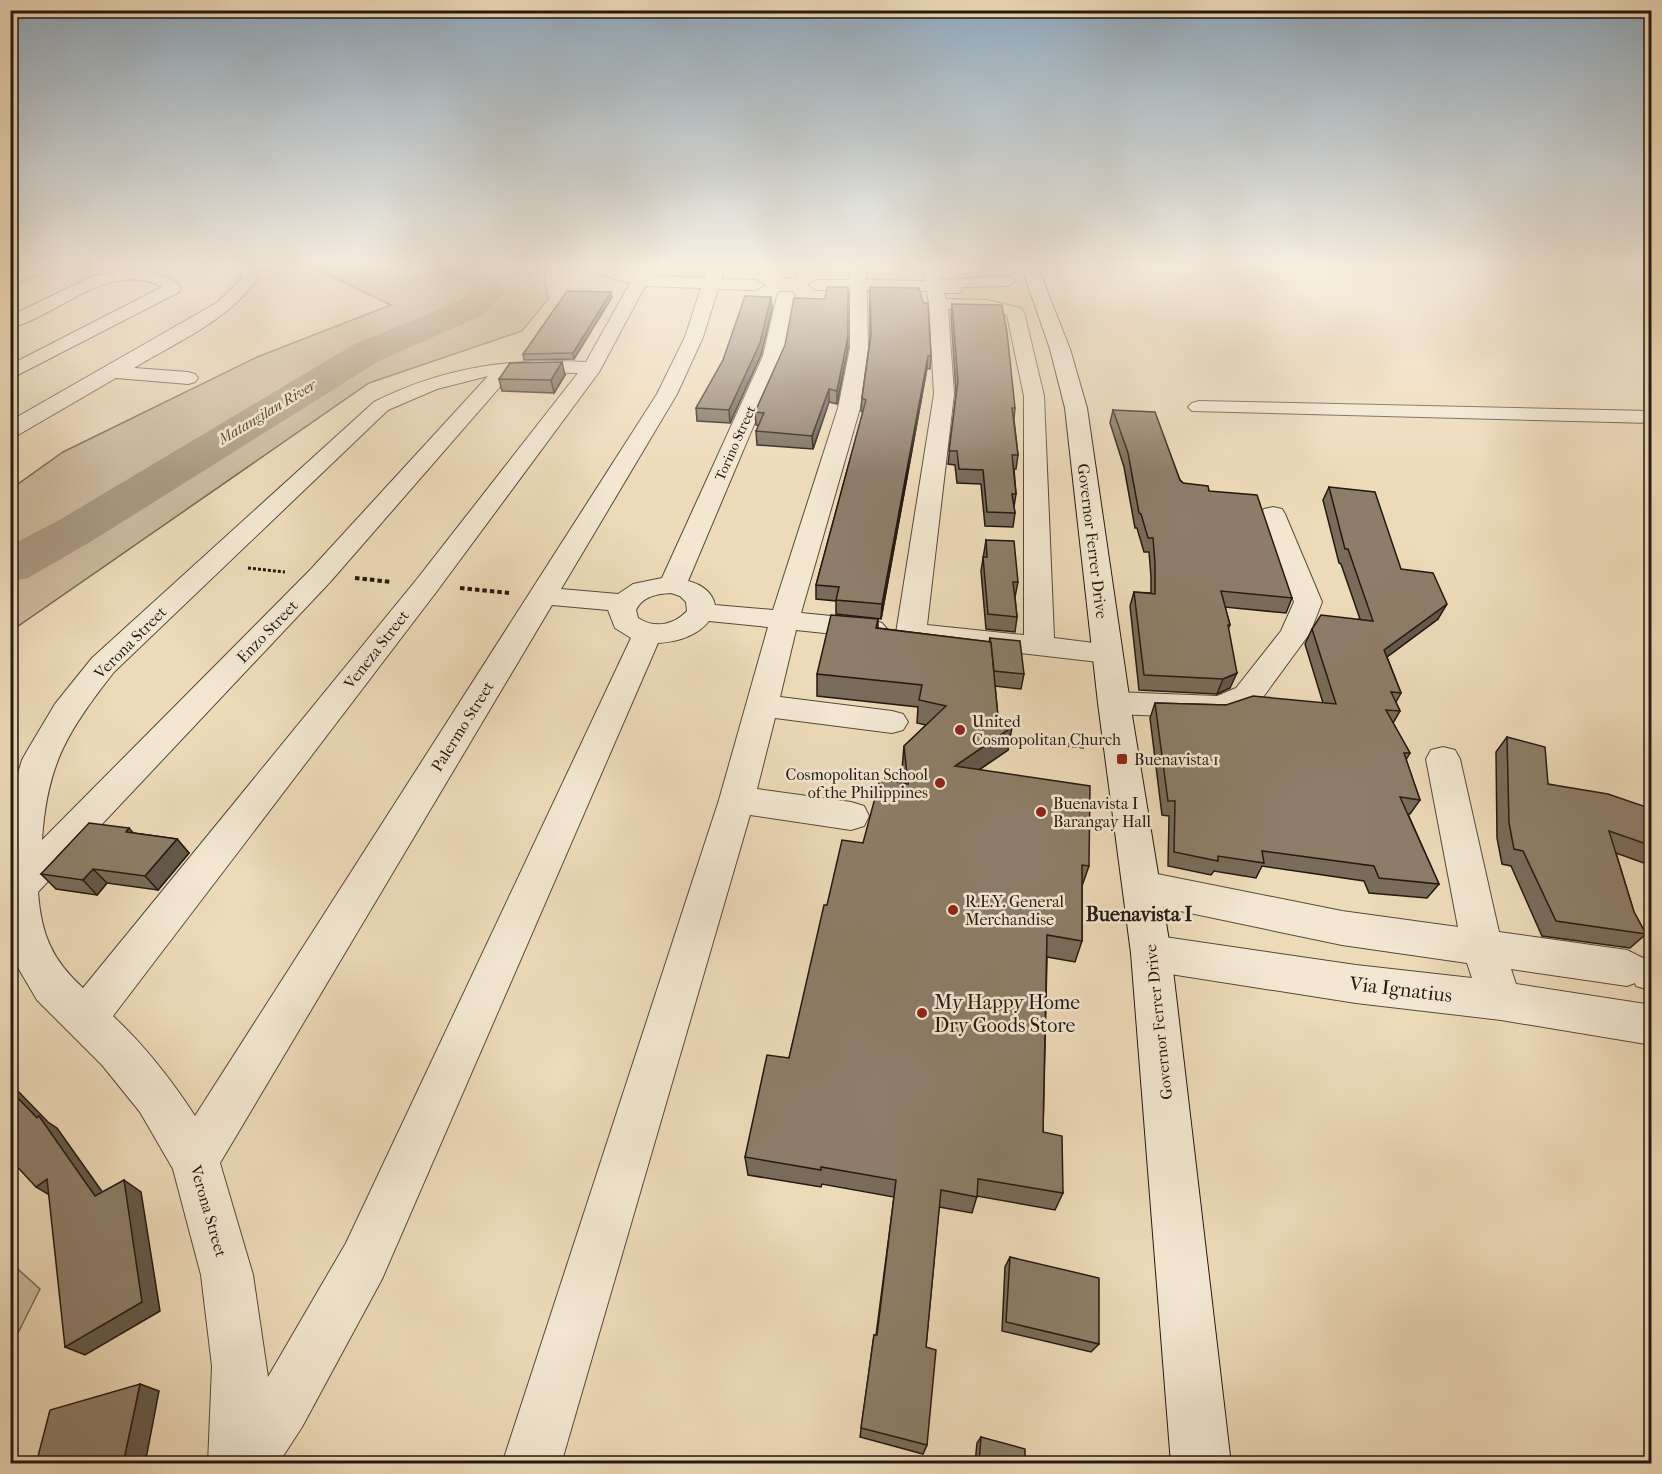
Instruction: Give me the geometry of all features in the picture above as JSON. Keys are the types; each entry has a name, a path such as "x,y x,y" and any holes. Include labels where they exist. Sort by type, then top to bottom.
{"street":[{"path":"10,373 79,337"},
{"path":"10,430 115,372 173,337"},
{"name":"Veneza Street","path":"85,1018 427,585 592,368 609,337"},
{"name":"Palermo Street","path":"195,1160 668,394 694,337"},
{"name":"Torino Street","path":"672,585 773,356 774,337"},
{"path":"531,1464 737,800 784,621 849,408 860,348 860,337"},
{"path":"911,633 944,394 939,337"},
{"path":"1021,337 1034,396 1039,646"},
{"name":"Governor Ferrer Drive","path":"1053,337 1060,349 1076,408 1114,703 1151,953 1201,1464"},
{"name":"Verona Street","path":"238,1464 240,1366 229,1286 195,1160 156,1096 118,1050 52,987 30,952 20,918 19,887 28,799 39,760 66,712 103,665 381,406 439,383 506,368 592,368"},
{"name":"Enzo Street","path":"19,887 321,575 506,368"},
{"path":"115,372 188,378"},
{"path":"1199,407 1652,417"},
{"path":"1114,703 1220,707 1247,696 1295,633 1308,602 1273,514"},
{"path":"243,1464 282,1407 364,1262 636,618 639,591 672,585 696,595 700,600 700,612 690,624 670,632 636,618 543,596"},
{"path":"700,612 1107,652"},
{"path":"762,706 892,722"},
{"path":"1443,759 1483,950 1501,1001"},
{"path":"737,800 850,816"},
{"path":"1142,886 1342,928 1483,950 1643,971"},
{"path":"1342,928 1356,984"},
{"name":"Via Ignatius","path":"1151,953 1356,984 1501,1001 1652,1025"}],"path":[{"path":"210,565 543,596"},
{"path":"1004,739 1121,750"}],"shaded area":[{"path":"309,337 505,337 369,383 11,631 11,489 63,452 257,357"},
{"path":"11,1263 40,1289 11,1347"}],"building":[{"path":"535,337 583,337 573,353 523,354"},
{"path":"731,337 761,337 729,410 696,408 723,360"},
{"path":"787,337 848,337 837,391 829,389 812,436 756,431 764,413 755,412"},
{"path":"871,337 930,337 931,356 928,356 882,604 836,600 839,587 816,585 866,400 862,398"},
{"path":"955,337 1008,337 1015,408 1012,408 1018,455 1012,455 1016,494 1012,494 1015,513 987,512 983,470 959,469 957,451 949,451 958,381"},
{"path":"562,362 551,380 499,379 510,363"},
{"path":"1113,410 1155,412 1183,483 1208,486 1209,491 1257,495 1292,598 1221,591 1230,625 1228,625 1237,673 1223,679 1144,675 1134,592 1155,594 1153,538 1148,538 1139,513 1128,453"},
{"path":"1329,487 1375,492 1401,569 1433,573 1447,604 1384,650 1401,693 1391,692 1400,711 1386,710 1410,753 1404,753 1420,800 1400,797 1439,884 1379,878 1374,866 1262,851 1264,863 1218,856 1218,861 1174,852 1175,801 1168,801 1155,703 1226,705 1253,696 1336,704 1312,629 1321,615 1373,621 1348,549 1345,549"},
{"path":"986,540 1014,541 1018,582 1013,582 1017,617 988,614 983,557 987,557"},
{"path":"831,615 878,619 876,628 991,642 998,717 1012,727 955,766 1090,786 1089,866 1082,865 1082,941 1047,935 1043,1132 1062,1136 1063,1193 978,1179 977,1197 941,1190 926,1347 936,1350 927,1445 861,1428 874,1335 877,1335 896,1180 745,1157 767,1055 789,1058 824,905 827,905 842,840 863,843 880,779 908,784 904,746 946,706 919,700 922,685 817,674"},
{"path":"990,638 1020,641 1024,674 994,671"},
{"path":"1507,737 1545,747 1548,784 1608,794 1652,809 1652,846 1609,831 1634,912 1646,934 1556,921 1523,851 1514,849 1509,823"},
{"path":"89,823 129,828 126,832 177,839 145,876 93,869 83,880 41,874"},
{"path":"10,1090 37,1118 39,1116 95,1196 124,1180 142,1302 65,1347 47,1179 36,1187 10,1159"},
{"path":"1010,1257 1099,1278 1099,1344 1006,1322"},
{"path":"140,1384 123,1464 36,1464 50,1410"},
{"path":"981,1437 1025,1449 1025,1464 979,1464"}],"waterway":[{"name":"Matangilan River","path":"10,567 78,529 366,353 404,337"}],"place":[{"name":"United Cosmopolitan Church","path":"960,730"},
{"name":"Buenavista 1","path":"1122,759"},
{"name":"Cosmopolitan School of the Philippines","path":"940,783"},
{"name":"Buenavista I Barangay Hall","path":"1041,812"},
{"name":"R.E.Y. General Merchandise","path":"953,910"},
{"name":"My Happy Home Dry Goods Store","path":"922,1013"}],"district":[{"name":"Buenavista I","path":"1139,914"}]}
